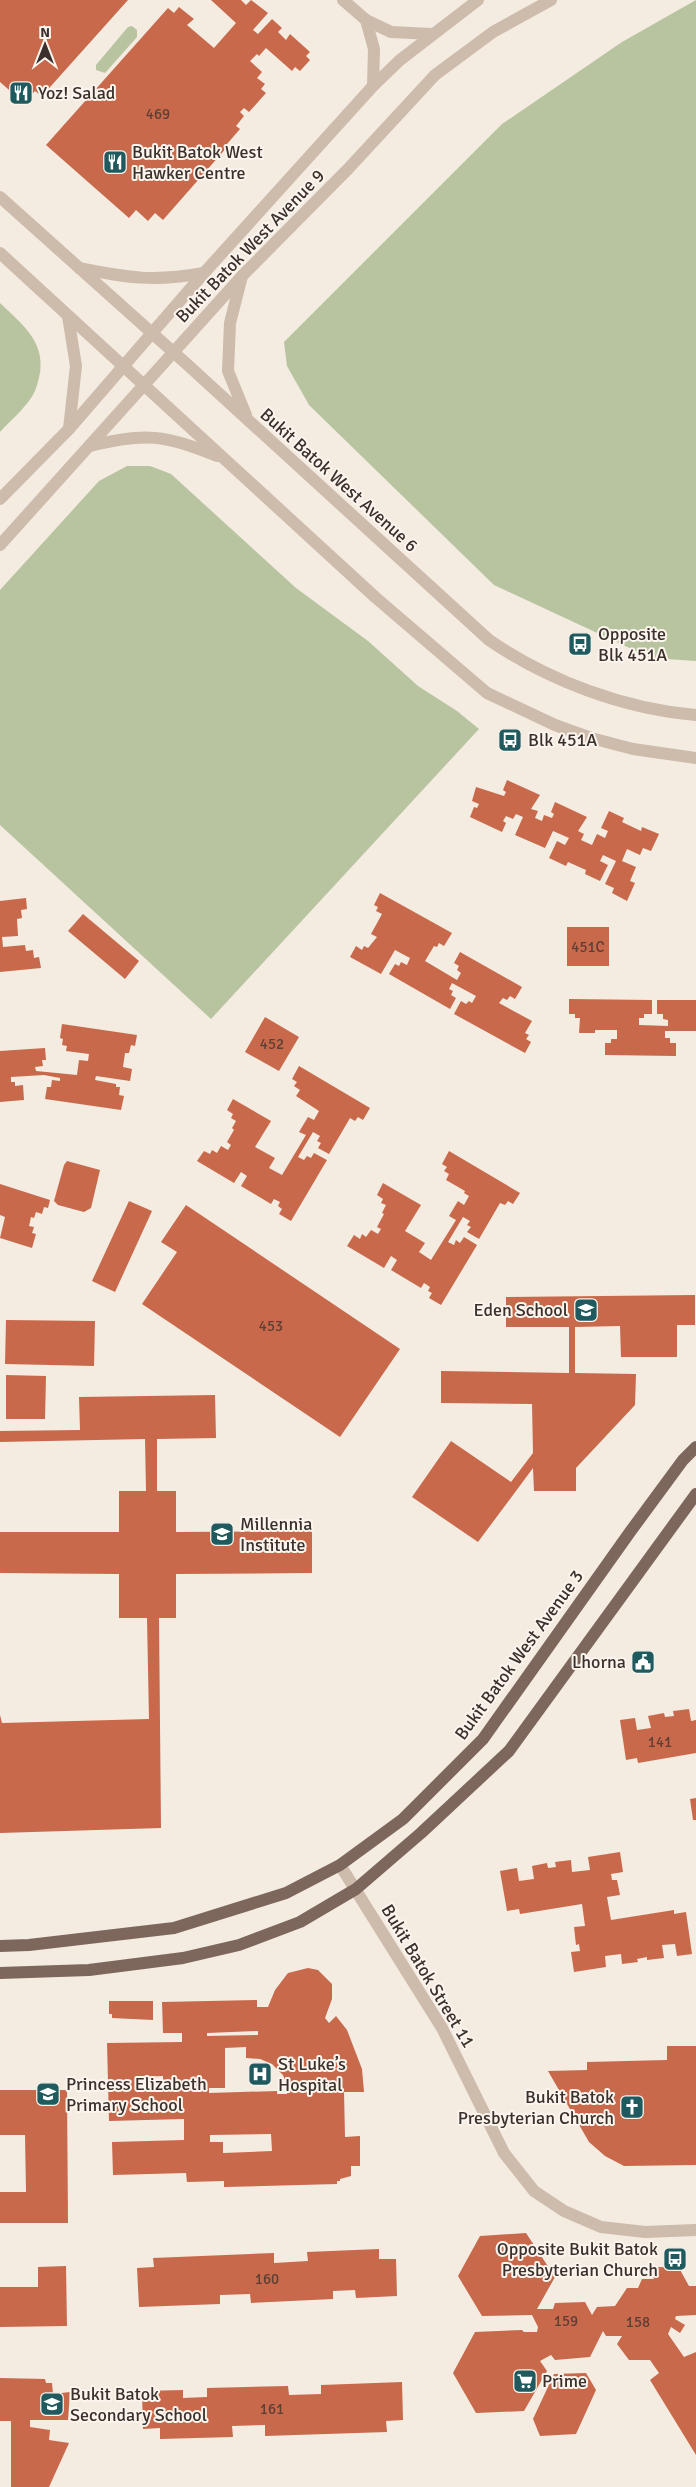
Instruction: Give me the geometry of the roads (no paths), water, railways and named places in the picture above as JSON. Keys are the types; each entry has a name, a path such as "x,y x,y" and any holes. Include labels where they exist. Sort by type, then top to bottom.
{"main road":[{"name":"Bukit Batok West Avenue 3","path":"0,1946 29,1945 174,1928 286,1893 340,1865 403,1819 483,1739 630,1532 683,1460 696,1447"},
{"path":"0,1973 89,1970 183,1958 239,1945 300,1922 356,1889 421,1833 509,1751 696,1494"}],"street":[{"path":"343,0 366,20 391,32 432,34"},
{"name":"Bukit Batok West Avenue 9","path":"0,499 69,429 204,273 373,86 432,34 478,0"},
{"name":"Bukit Batok West Avenue 9","path":"0,545 242,276 348,169 435,75 493,32 551,0"},
{"path":"366,20 374,49 373,86"},
{"name":"Bukit Batok West Avenue 6","path":"0,198 174,353 489,640 515,658 543,672 603,695 642,706 696,715"},
{"path":"0,253 375,597 487,693 555,725 591,738 633,749 696,758"},
{"path":"77,268 122,277 154,280 204,273"},
{"path":"242,276 230,324 228,371 249,422"},
{"path":"68,316 76,366 69,429"},
{"path":"90,446 127,438 161,437 180,442 224,459"},
{"name":"Bukit Batok Street 11","path":"340,1865 442,2028 504,2153 534,2192 564,2212 601,2227 645,2232 696,2230"}],"place":[{"name":"Yoz! Salad","path":"21,93"},
{"name":"Bukit Batok West Hawker Centre","path":"115,162"},
{"name":"Opposite Blk 451A","path":"580,644"},
{"name":"Blk 451A","path":"510,740"},
{"name":"Eden School","path":"586,1310"},
{"name":"Millennia Institute","path":"222,1534"},
{"name":"Lhorna","path":"643,1662"},
{"name":"St Luke’s Hospital","path":"260,2074"},
{"name":"Princess Elizabeth Primary School","path":"48,2094"},
{"name":"Bukit Batok Presbyterian Church","path":"632,2107"},
{"name":"Opposite Bukit Batok Presbyterian Church","path":"675,2259"},
{"name":"Prime","path":"525,2381"},
{"name":"Bukit Batok Secondary School","path":"52,2404"}]}
